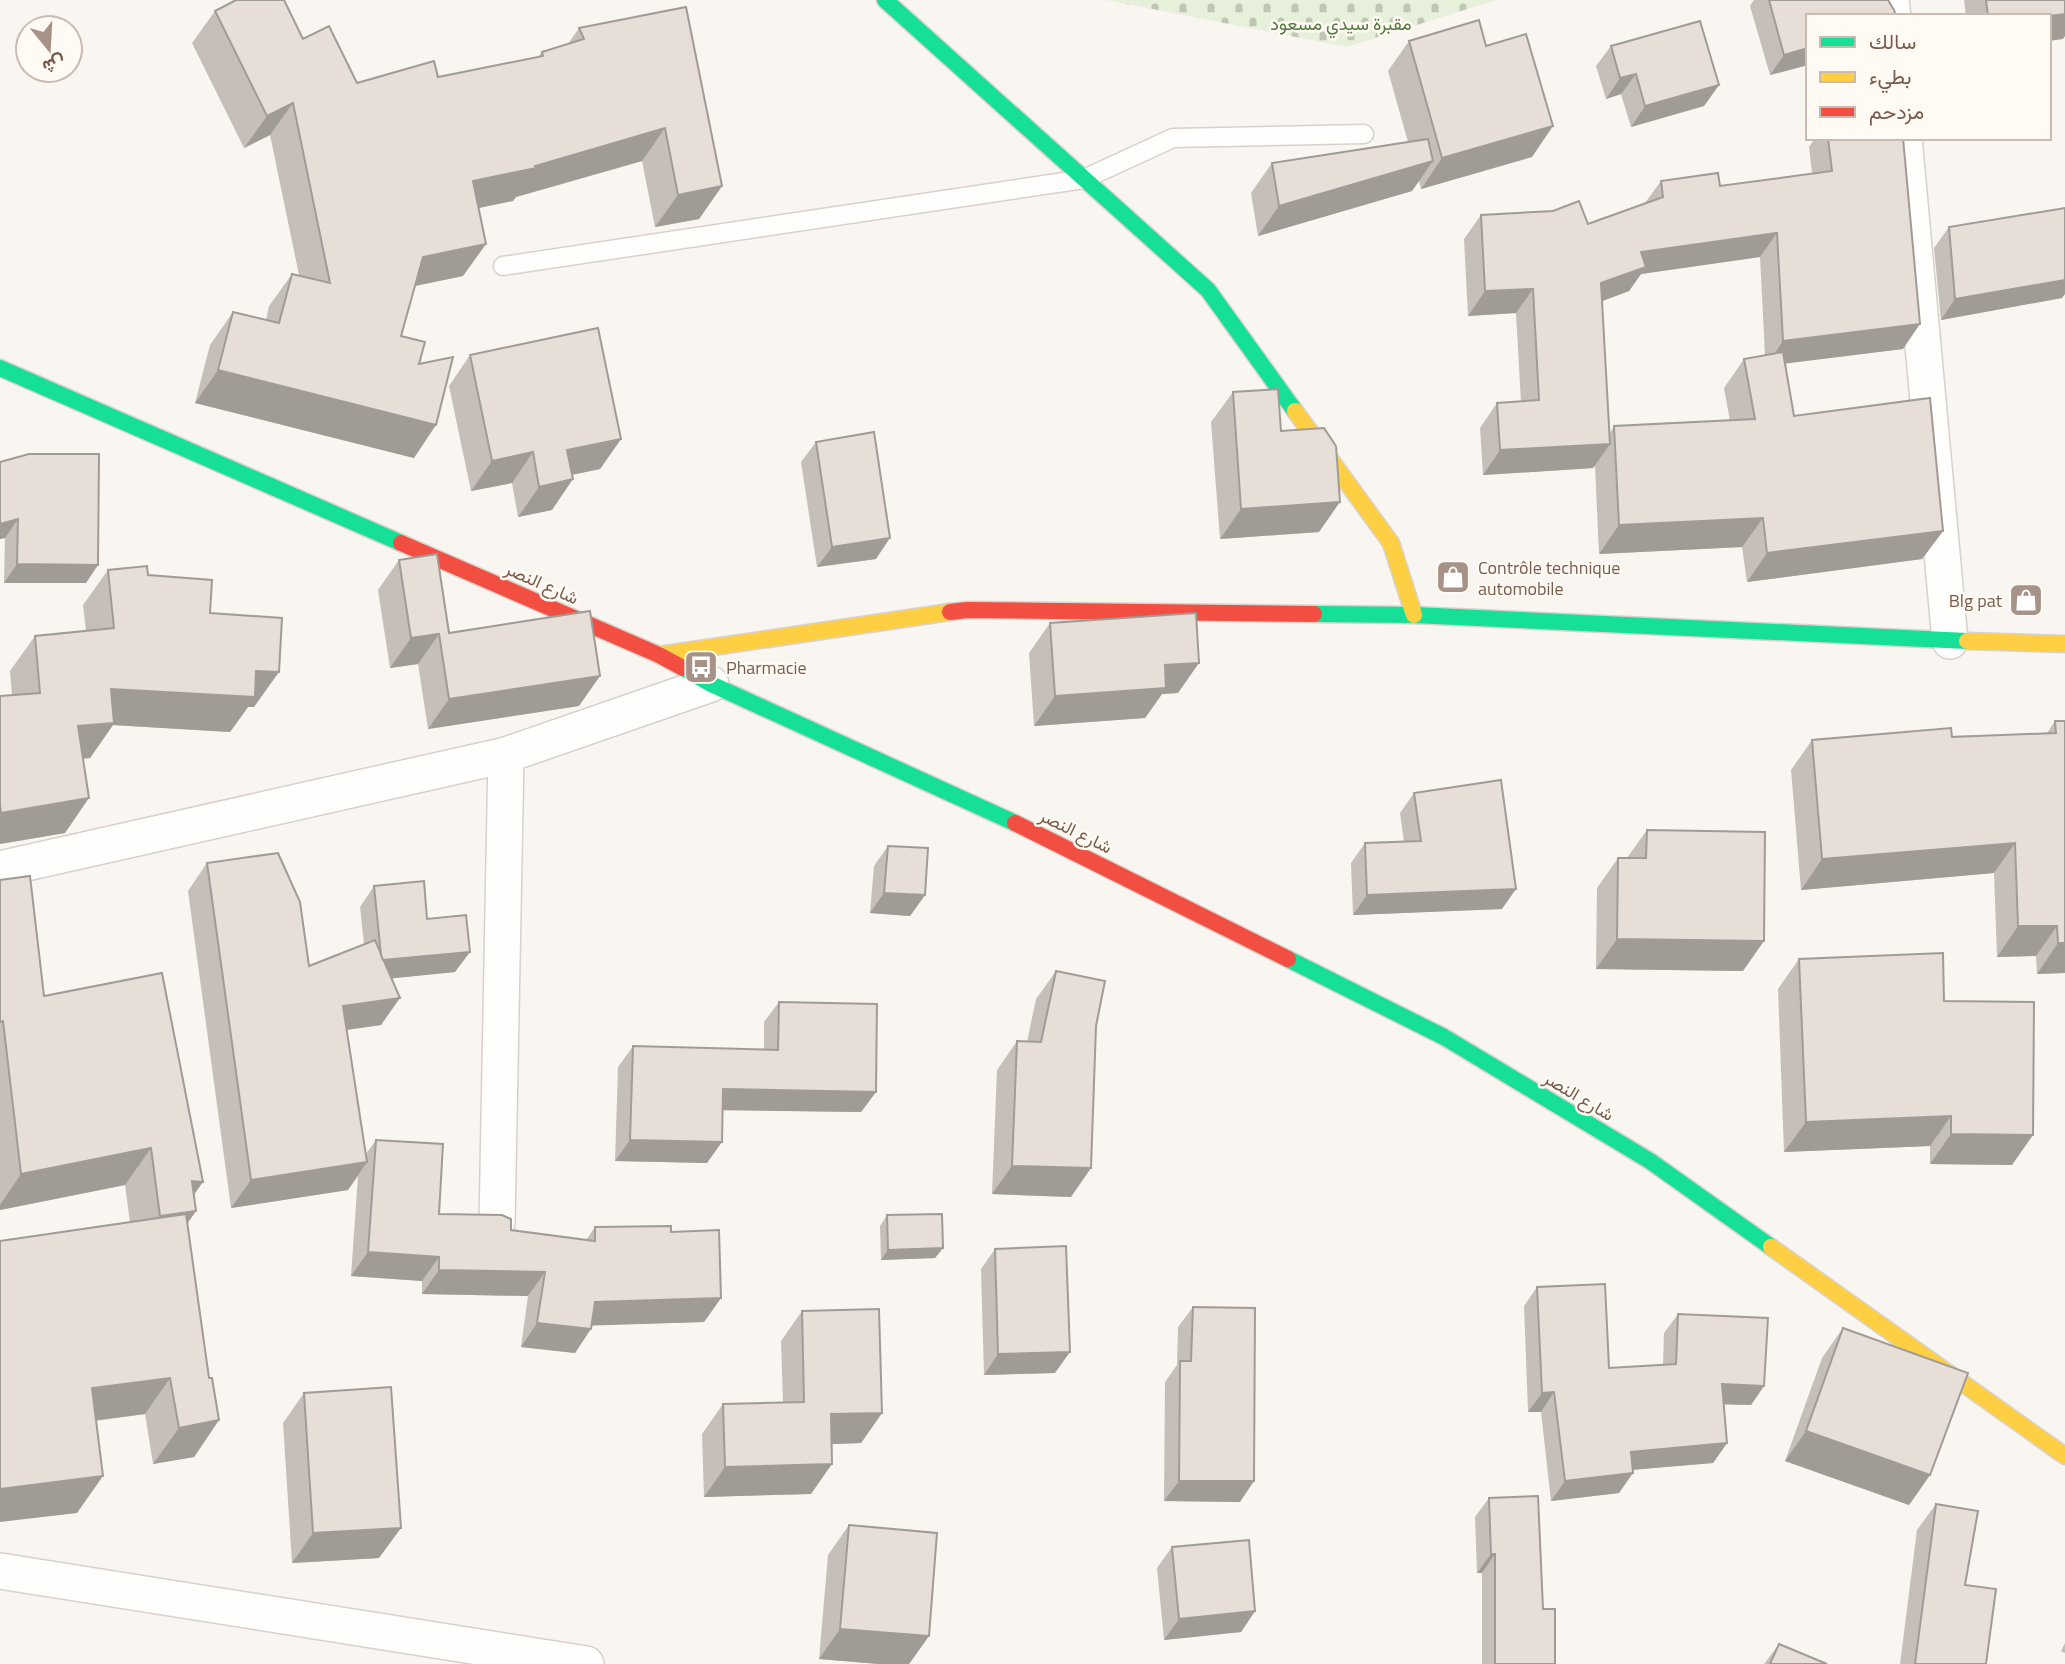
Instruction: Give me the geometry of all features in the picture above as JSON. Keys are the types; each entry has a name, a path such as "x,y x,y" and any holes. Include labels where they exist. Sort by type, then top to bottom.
{"main road":[{"path":"885,0 1208,290 1391,543 1414,615"},
{"name":"شارع النصر","path":"0,368 659,655 711,684 1049,839 1444,1037 1650,1161 2065,1456"},
{"path":"659,655 967,610 1414,615 1950,641 2065,644"}],"street":[{"path":"1904,140 1950,641"},
{"path":"0,869 506,755 711,684"},
{"path":"497,1223 506,755"},
{"path":"0,1571 586,1664"}],"lane":[{"path":"503,266 1084,179 1173,138 1364,134"}],"green space":[{"name":"مقبرة سيدي مسعود","path":"1106,0 1496,0 1347,47"}],"building":[{"path":"236,0 284,0 303,39 329,26 357,83 434,61 438,77 543,56 542,52 584,39 579,28 686,7 722,186 678,195 665,128 535,166 536,168 473,181 486,244 423,257 401,336 425,342 419,364 453,357 436,425 218,370 233,312 279,323 292,274 330,283 293,103 267,116 215,11"},
{"path":"1769,0 1888,0 1894,10 1895,14 1806,14 1806,49 1784,55"},
{"path":"1986,0 2065,0 2065,14 1988,14"},
{"path":"1479,20 1486,46 1526,34 1553,126 1442,158 1409,41"},
{"path":"1700,21 1719,85 1645,106 1636,74 1620,78 1611,46"},
{"path":"1428,139 1433,161 1279,206 1272,163"},
{"path":"1828,140 1903,140 1920,324 1783,341 1777,233 1641,252 1646,267 1601,283 1610,444 1500,450 1497,403 1539,400 1533,289 1485,291 1481,215 1553,211 1579,201 1588,224 1663,197 1661,181 1718,173 1720,186 1832,171"},
{"path":"2065,208 2065,280 1955,299 1949,227"},
{"path":"598,328 621,439 567,450 573,479 539,487 533,452 492,461 470,355"},
{"path":"1783,352 1794,416 1930,398 1943,531 1767,553 1763,518 1619,525 1614,426 1755,419 1744,359"},
{"path":"1278,389 1281,431 1324,428 1336,446 1340,502 1241,509 1233,392"},
{"path":"874,432 890,538 832,547 816,442"},
{"path":"29,454 99,454 98,565 17,564 18,519 0,524 0,462"},
{"path":"437,554 449,633 590,611 600,676 449,699 439,634 411,638 399,560"},
{"path":"147,566 148,575 212,580 210,613 282,618 279,672 256,671 255,697 111,689 114,723 78,726 89,798 1,813 0,696 40,693 35,636 114,628 108,570"},
{"path":"1196,613 1199,663 1165,665 1166,688 1055,696 1050,623"},
{"path":"2055,721 2065,721 2065,943 2058,943 2057,926 2018,926 2015,843 1822,859 1812,740 1951,728 1952,737 2056,733"},
{"path":"1501,780 1516,889 1367,895 1365,843 1421,841 1414,793"},
{"path":"1647,830 1765,832 1764,941 1617,939 1618,858 1646,858"},
{"path":"888,846 928,848 925,895 884,893"},
{"path":"278,853 300,902 309,966 375,940 400,998 343,1006 367,1162 251,1180 207,863"},
{"path":"30,876 44,996 162,973 203,1182 192,1181 196,1211 160,1216 151,1148 21,1174 3,1021 0,1022 0,880"},
{"path":"424,881 427,919 466,915 470,952 383,960 374,886"},
{"path":"1943,953 1944,1001 2034,1002 2033,1135 1951,1134 1951,1116 1806,1122 1799,959"},
{"path":"1056,971 1105,981 1096,1026 1091,1168 1012,1166 1017,1041 1041,1042"},
{"path":"779,1002 877,1004 876,1092 723,1089 722,1142 630,1140 633,1046 778,1050"},
{"path":"376,1140 443,1144 439,1214 502,1215 511,1219 511,1230 595,1241 595,1227 671,1226 671,1232 719,1230 721,1298 595,1302 591,1329 537,1323 545,1272 439,1270 439,1257 368,1252"},
{"path":"186,1214 209,1378 212,1378 219,1420 179,1428 170,1378 92,1388 103,1476 0,1489 0,1241"},
{"path":"942,1214 943,1248 888,1250 887,1215"},
{"path":"1066,1246 1070,1352 998,1354 995,1249"},
{"path":"1605,1284 1609,1368 1676,1364 1678,1314 1768,1318 1764,1386 1722,1384 1727,1443 1631,1452 1633,1473 1565,1481 1554,1392 1542,1393 1537,1287"},
{"path":"1193,1307 1255,1308 1254,1481 1179,1481 1180,1361 1191,1361"},
{"path":"879,1309 882,1413 831,1414 832,1464 725,1467 723,1404 804,1402 802,1311"},
{"path":"1843,1328 1968,1373 1930,1475 1806,1431"},
{"path":"391,1387 401,1528 313,1533 304,1393"},
{"path":"1538,1496 1543,1609 1555,1609 1555,1664 1495,1664 1495,1554 1491,1554 1489,1498"},
{"path":"1936,1504 1978,1511 1965,1585 1996,1589 1986,1664 1915,1664"},
{"path":"849,1525 937,1533 929,1636 840,1629"},
{"path":"1249,1540 1255,1611 1179,1619 1172,1547"},
{"path":"1779,1644 1827,1664 1770,1664"}],"traffic: fast":[{"path":"885,0 1208,290 1295,411"},
{"path":"0,368 401,543"},
{"path":"1314,614 1414,615 1967,641"},
{"path":"683,668 711,684 1015,823"},
{"path":"1288,959 1444,1037 1650,1161 1771,1247"}],"traffic: slow":[{"path":"1295,411 1391,543 1414,615"},
{"path":"659,655 950,612"},
{"path":"1967,641 2065,644"},
{"path":"1771,1247 2065,1456"}],"traffic: jam":[{"path":"401,543 659,655 683,668"},
{"path":"950,612 1314,614"},
{"path":"1015,823 1288,959"}],"place":[{"name":"Contrôle technique automobile","path":"1453,577"},
{"name":"Blg pat","path":"2026,600"},
{"name":"Pharmacie","path":"701,667"}]}
